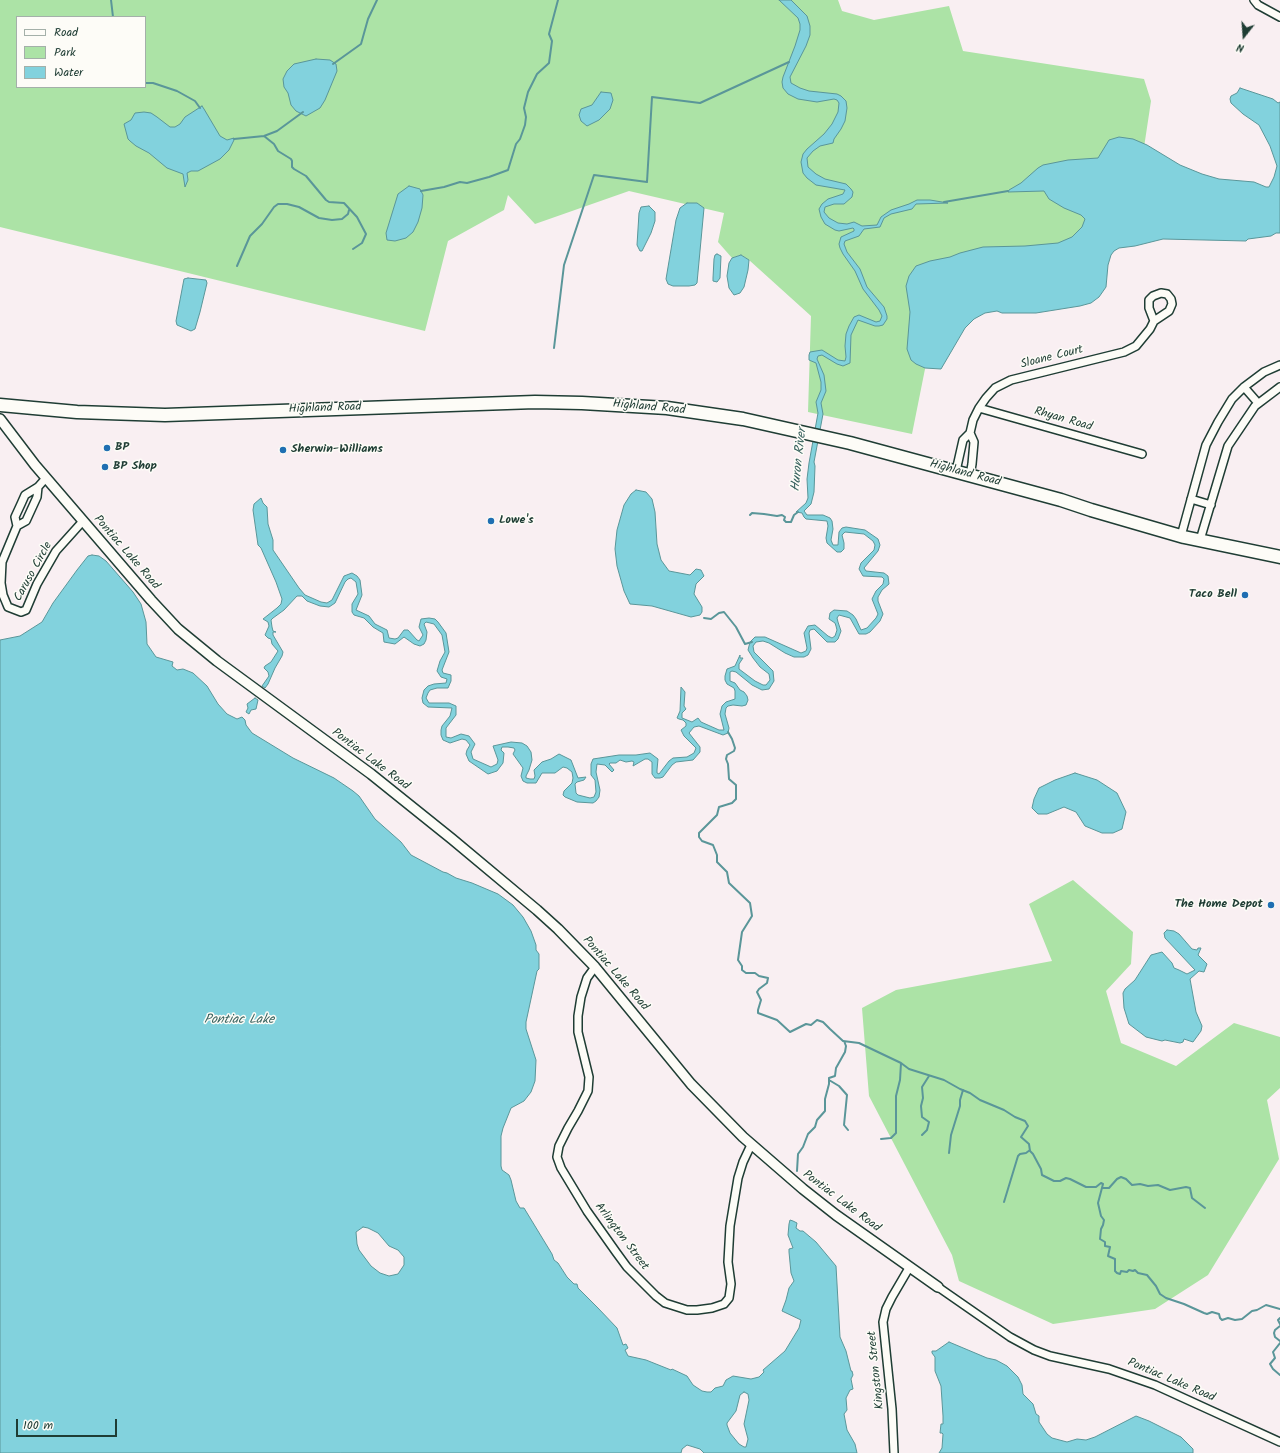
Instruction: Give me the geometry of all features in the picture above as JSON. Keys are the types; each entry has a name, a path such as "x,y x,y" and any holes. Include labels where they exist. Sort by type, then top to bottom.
{"highway":[{"name":"Highland Road","path":"0,405 77,412 166,415 492,403 582,402 691,411 789,428 850,443 1061,500 1181,536 1280,557"}],"street":[{"path":"1254,0 1280,17"},
{"name":"Sloane Court","path":"956,472 963,440 970,433 973,420 979,408 996,388 1011,380 1124,352 1136,346 1150,329 1154,321"},
{"path":"1181,536 1206,445 1218,422 1232,399 1244,387 1264,372 1280,365"},
{"path":"1244,387 1258,403"},
{"path":"1200,540 1228,446 1255,406 1280,387"},
{"name":"Rhyan Road","path":"979,408 1142,454"},
{"name":"Pontiac Lake Road","path":"0,419 46,478 151,600 189,639 266,698 371,774 538,910 595,967 692,1084 751,1145 824,1206 938,1288 1010,1337 1034,1350 1109,1369 1155,1385 1280,1442"},
{"name":"Sloane Court","path":"970,433 974,442 970,475"},
{"name":"Caruso Circle","path":"46,478 38,487 26,495 15,517 16,526 2,562 1,583 3,595 8,607 21,612 26,610 37,584 56,551 83,521"},
{"name":"Caruso Circle","path":"16,526 26,521 37,498 38,487"},
{"path":"1191,499 1211,505"},
{"name":"Arlington Street","path":"595,967 587,978 578,1016 578,1032 589,1077 588,1091 559,1146 557,1157 561,1168 587,1211 616,1252 656,1296 665,1303 687,1310 697,1310 712,1308 724,1304 729,1298 731,1284 728,1262 730,1226 738,1178 743,1162 751,1145"},
{"name":"Kingston Street","path":"894,1453 892,1409 884,1322 886,1309 909,1268"}],"green space":[{"path":"0,0 838,0 842,11 874,20 949,6 963,51 1144,79 1151,101 1143,154 1073,252 936,271 927,359 912,434 808,412 811,316 749,260 741,255 732,258 718,242 724,213 629,191 535,224 508,195 504,210 448,241 425,331 0,227"},
{"path":"1073,880 1133,932 1131,964 1106,991 1121,1043 1176,1066 1234,1023 1280,1037 1280,1088 1267,1100 1279,1159 1208,1275 1155,1309 1053,1324 959,1281 952,1255 869,1096 862,1008 896,990 1052,961 1029,904"}],"water":[{"path":"779,0 791,0 807,16 810,26 810,35 806,46 790,77 791,83 809,91 837,94 846,101 847,108 845,121 833,143 820,146 807,158 808,167 816,174 825,179 846,184 853,192 852,197 844,204 834,204 825,207 824,212 829,218 838,223 847,224 854,222 862,226 877,225 881,217 891,210 917,200 930,200 948,203 916,204 912,209 891,214 884,218 880,227 864,229 859,236 845,241 844,244 847,252 860,269 867,287 884,307 887,319 883,325 879,326 858,320 851,335 850,363 843,366 822,355 818,356 817,359 824,375 826,391 821,403 823,414 814,462 814,492 811,504 804,511 807,515 823,515 830,518 833,529 831,540 833,545 838,545 839,532 842,528 846,527 865,530 878,539 880,545 878,551 864,568 866,571 884,573 888,576 889,584 882,590 878,597 883,614 880,621 870,632 866,634 859,634 850,618 839,615 837,618 841,631 838,639 835,642 827,642 814,629 810,630 811,649 808,655 804,657 794,657 763,641 756,642 753,646 754,652 773,671 774,681 769,689 762,690 752,685 736,672 730,672 730,681 735,683 740,690 744,692 748,700 746,705 733,705 726,708 725,714 729,728 728,733 723,735 699,726 694,727 689,733 700,747 700,752 693,760 676,762 663,777 660,778 655,778 652,774 652,762 648,759 645,759 633,766 634,762 632,761 626,762 620,760 616,763 610,763 609,764 614,770 612,772 605,765 597,764 596,772 600,790 599,797 593,803 577,802 563,795 564,791 572,783 573,778 572,772 567,768 563,767 555,773 542,773 536,783 527,783 523,781 521,776 523,768 513,754 515,750 514,748 502,747 501,750 504,753 503,763 497,771 488,774 469,761 466,754 470,745 466,740 462,739 450,743 443,740 441,735 442,726 450,716 452,708 428,707 423,703 422,698 424,690 428,686 446,683 447,679 441,677 437,671 445,652 442,635 434,624 426,622 424,624 427,632 426,640 424,644 420,646 404,637 395,644 384,642 383,633 373,627 364,618 354,615 352,612 352,604 358,594 356,582 351,578 345,582 335,603 329,607 320,606 307,601 302,596 297,596 284,610 271,620 273,631 276,632 273,632 273,635 283,652 268,684 265,688 262,686 269,676 268,672 264,668 271,662 278,651 272,644 271,639 265,635 269,626 268,622 263,619 281,604 282,599 261,548 258,545 253,510 254,504 261,498 267,507 268,524 273,540 273,550 305,595 327,603 332,600 344,576 352,573 360,580 362,595 356,610 369,616 375,624 387,630 389,638 398,638 404,630 408,630 419,641 423,635 419,627 421,619 435,619 438,622 446,633 449,652 442,670 443,673 451,675 451,681 448,688 437,688 430,690 426,698 429,703 449,703 456,706 456,715 446,728 446,737 451,738 461,734 469,736 475,744 471,752 473,759 491,767 497,764 498,760 493,746 511,742 522,743 527,746 531,752 532,760 526,776 526,778 530,779 534,779 534,770 542,762 559,754 571,760 578,778 586,777 584,780 575,784 576,793 578,795 590,798 594,797 596,792 595,780 591,775 591,764 593,759 619,755 650,753 658,759 657,773 659,774 673,758 687,757 694,753 696,748 684,736 681,730 686,726 686,723 677,718 680,711 681,687 685,692 684,706 686,709 682,713 682,718 692,722 698,718 701,722 719,730 724,730 720,714 722,706 726,702 735,699 734,688 727,684 725,680 727,669 735,666 740,655 740,658 743,658 739,664 739,669 763,685 766,685 770,680 769,674 760,667 748,650 750,642 755,637 765,637 801,653 806,651 807,648 804,633 808,626 815,625 828,636 832,638 835,636 837,630 835,623 829,619 830,613 834,610 847,611 853,615 861,630 867,628 876,618 878,614 872,599 876,591 883,584 884,579 882,577 863,576 859,569 861,563 874,550 875,545 873,541 864,534 845,532 842,535 844,549 841,552 837,552 827,543 827,521 806,519 802,513 796,512 806,503 808,498 807,479 818,413 816,402 821,390 821,382 816,363 809,360 810,352 822,350 838,360 845,361 846,334 854,317 859,315 876,322 880,321 882,316 863,289 855,271 840,248 839,244 841,237 854,231 854,229 839,231 835,230 825,224 821,217 819,209 822,204 828,199 843,194 845,190 816,185 803,173 801,162 803,154 832,124 838,112 839,103 834,99 817,102 798,99 788,94 783,88 783,77 795,46 800,30 800,24 798,18"},
{"path":"316,59 330,60 336,64 337,71 325,100 320,108 306,116 296,111 291,105 288,93 284,87 283,79 287,71 294,64"},
{"path":"1240,88 1273,99 1278,103 1280,102 1280,233 1276,233 1271,236 1248,239 1246,241 1163,239 1135,246 1119,248 1111,255 1108,265 1106,287 1099,297 1091,303 1036,313 1002,313 997,311 985,313 974,319 965,328 941,369 925,368 911,360 907,349 910,312 906,286 909,276 916,266 983,247 1025,246 1058,243 1072,237 1082,227 1085,219 1081,215 1064,208 1049,199 1044,191 1008,192 1043,165 1068,160 1098,158 1109,140 1119,137 1133,139 1147,145 1180,165 1202,174 1219,179 1254,182 1269,187 1277,166 1270,146 1259,125 1243,114 1231,103 1231,96 1237,93"},
{"path":"601,92 611,93 613,100 610,109 599,120 587,126 581,121 579,115 581,109 592,105"},
{"path":"202,106 220,136 227,140 234,138 234,140 229,150 220,159 198,171 191,171 187,173 188,180 185,187 183,174 167,168 149,153 130,141 128,139 124,124 131,120 135,113 144,112 151,113 170,127 175,127 180,124 185,117"},
{"path":"409,186 420,189 423,195 422,208 418,222 413,232 406,238 395,241 387,240 386,233 398,194"},
{"path":"687,203 697,203 704,208 697,283 689,286 673,286 668,284 666,279 676,220 680,208"},
{"path":"649,206 655,212 655,221 642,251 640,251 637,245 639,213 641,207"},
{"path":"717,254 721,256 720,278 717,282 713,281 713,278 714,259 715,255"},
{"path":"741,255 749,260 748,270 744,287 740,293 734,295 729,288 727,276 729,263 732,258"},
{"path":"184,279 206,280 207,283 195,329 191,331 177,325 176,321"},
{"path":"636,490 646,492 652,499 655,512 657,544 661,560 669,571 690,575 696,569 701,570 704,576 696,584 694,594 702,607 702,612 700,615 691,617 652,606 630,604 624,591 617,566 615,549 617,530 624,505 631,494"},
{"name":"Pontiac Lake","path":"88,556 99,556 106,561 133,592 141,604 146,622 147,644 156,657 173,662 172,666 177,670 183,669 193,673 207,686 218,704 227,714 237,719 242,717 252,733 293,758 334,778 353,791 359,796 375,819 401,842 411,855 456,878 498,894 513,905 523,917 531,931 536,945 536,950 539,954 539,969 537,971 526,1022 526,1029 536,1060 535,1081 531,1092 524,1101 511,1108 503,1128 501,1136 501,1166 502,1170 509,1175 516,1201 520,1208 524,1208 552,1254 554,1260 558,1263 567,1277 574,1284 577,1284 578,1288 617,1328 623,1345 626,1344 628,1348 625,1350 628,1356 646,1360 671,1370 672,1369 687,1376 693,1385 702,1391 707,1392 711,1392 715,1388 723,1386 726,1380 733,1376 751,1379 759,1377 764,1372 763,1370 785,1351 799,1328 801,1320 782,1311 789,1288 794,1281 791,1273 789,1252 789,1249 793,1248 788,1235 790,1220 793,1221 797,1223 796,1228 803,1231 816,1242 836,1266 840,1337 853,1375 851,1379 853,1389 850,1390 846,1398 847,1410 844,1414 847,1430 855,1444 857,1453 704,1453 700,1449 687,1445 682,1449 681,1453 0,1453 0,640 20,636 42,622 53,603","holes":["363,1227 378,1233 389,1246 398,1250 404,1257 404,1265 398,1274 389,1276 380,1273 371,1266 359,1250 356,1232","744,1392 748,1394 749,1400 744,1424 748,1439 746,1447 739,1444 730,1433 727,1425 736,1411 740,1395"]},
{"path":"255,698 258,700 256,709 251,710 249,714 246,712 248,708 247,704"},
{"path":"1075,773 1097,780 1117,793 1126,812 1122,829 1113,833 1102,833 1085,826 1076,812 1064,807 1047,814 1038,814 1032,808 1039,788 1055,780"},
{"path":"1167,930 1174,931 1179,934 1192,949 1197,950 1198,948 1201,948 1198,955 1207,964 1204,972 1199,971 1190,979 1196,1012 1202,1026 1201,1031 1193,1042 1184,1039 1183,1042 1180,1043 1146,1037 1129,1024 1124,1008 1123,993 1125,989 1135,980 1151,955 1162,952 1172,963 1174,968 1187,974 1195,970 1165,938 1164,933"},
{"path":"949,1342 987,1358 996,1360 1007,1366 1018,1377 1022,1385 1023,1394 1033,1404 1036,1414 1039,1416 1039,1422 1047,1434 1052,1438 1067,1442 1077,1439 1086,1440 1136,1416 1181,1437 1193,1449 1193,1453 939,1453 942,1448 943,1434 940,1433 941,1424 943,1424 941,1386 935,1371 935,1357 932,1351 936,1351"}],"waterway":[{"path":"111,0 113,16"},
{"path":"333,64 361,44 368,19 377,0"},
{"path":"421,191 444,187 460,182 467,183 508,170 516,144 520,139 525,125 526,117 524,108 528,92 537,74 549,63 552,41 549,34 558,0"},
{"path":"554,348 564,265 594,175 647,182 652,97 700,103 789,62"},
{"path":"146,83 153,83 177,91 195,101 200,108"},
{"path":"234,139 264,136 277,131 303,112"},
{"path":"264,136 274,144 278,151 291,159 292,167 306,176 326,200 329,202 344,203 357,217 366,234 362,243 353,249"},
{"path":"944,202 1008,191"},
{"path":"237,266 250,236 278,204 287,204 299,207 319,218 332,220 342,219 348,214 349,210"},
{"path":"750,515 752,513 777,516 782,515 785,517 784,520 786,522 791,522 794,515 798,512"},
{"path":"704,618 711,619 719,613 724,612 736,627 745,644 752,642"},
{"path":"728,732 735,748 734,751 727,755 726,759 728,764 729,779 736,785 736,799 732,803 719,807 717,815 699,833 699,837 702,841 713,845 717,855 717,862 727,872 729,883 750,903 752,916 742,932 738,960 742,966 742,970 746,973 755,973 759,976 768,978 767,983 757,992 761,1000 758,1013 777,1020 790,1032 806,1024 811,1025 817,1020 823,1022 843,1041 859,1043 901,1063 909,1069 944,1080 970,1093 980,1100 1025,1121 1028,1126 1021,1137 1029,1144 1030,1151 1041,1169 1042,1175 1054,1181 1060,1181 1066,1178 1070,1179 1086,1187 1096,1187 1101,1183 1103,1184 1098,1203 1101,1216 1104,1220 1100,1239 1105,1242 1105,1246 1110,1247 1108,1256 1115,1259 1115,1271 1117,1273 1120,1274 1121,1271 1127,1272 1129,1270 1135,1270 1138,1273 1147,1275 1156,1286 1160,1294 1166,1298 1207,1314 1212,1312 1219,1314 1222,1320 1228,1318 1235,1320 1242,1319 1252,1311 1266,1305 1280,1309"},
{"path":"797,1171 798,1154 803,1147 808,1134 815,1127 817,1120 825,1111 825,1099 829,1078 835,1076 836,1068 845,1052 846,1046 844,1041"},
{"path":"881,1139 891,1138 896,1133 896,1096 900,1080 901,1063"},
{"path":"922,1135 927,1130 929,1122 922,1117 922,1087 929,1076"},
{"path":"829,1080 839,1086 847,1095 844,1125 848,1130"},
{"path":"949,1153 951,1135 960,1106 963,1090"},
{"path":"1004,1202 1018,1156 1030,1150"},
{"path":"1103,1188 1109,1188 1117,1179 1121,1177 1126,1179 1132,1185 1158,1185 1170,1190 1186,1187 1190,1188 1192,1198 1205,1208"},
{"path":"1280,1318 1278,1320 1280,1324"},
{"path":"1280,1326 1274,1333 1275,1337 1280,1341"},
{"path":"1280,1343 1273,1352 1275,1358 1270,1364 1280,1375"}],"place":[{"name":"BP","path":"107,448"},
{"name":"Sherwin-Williams","path":"283,450"},
{"name":"BP Shop","path":"105,467"},
{"name":"Lowe's","path":"491,521"},
{"name":"Taco Bell","path":"1245,595"},
{"name":"The Home Depot","path":"1271,905"}],"water label":[{"name":"Huron River","path":"800,460"}]}
